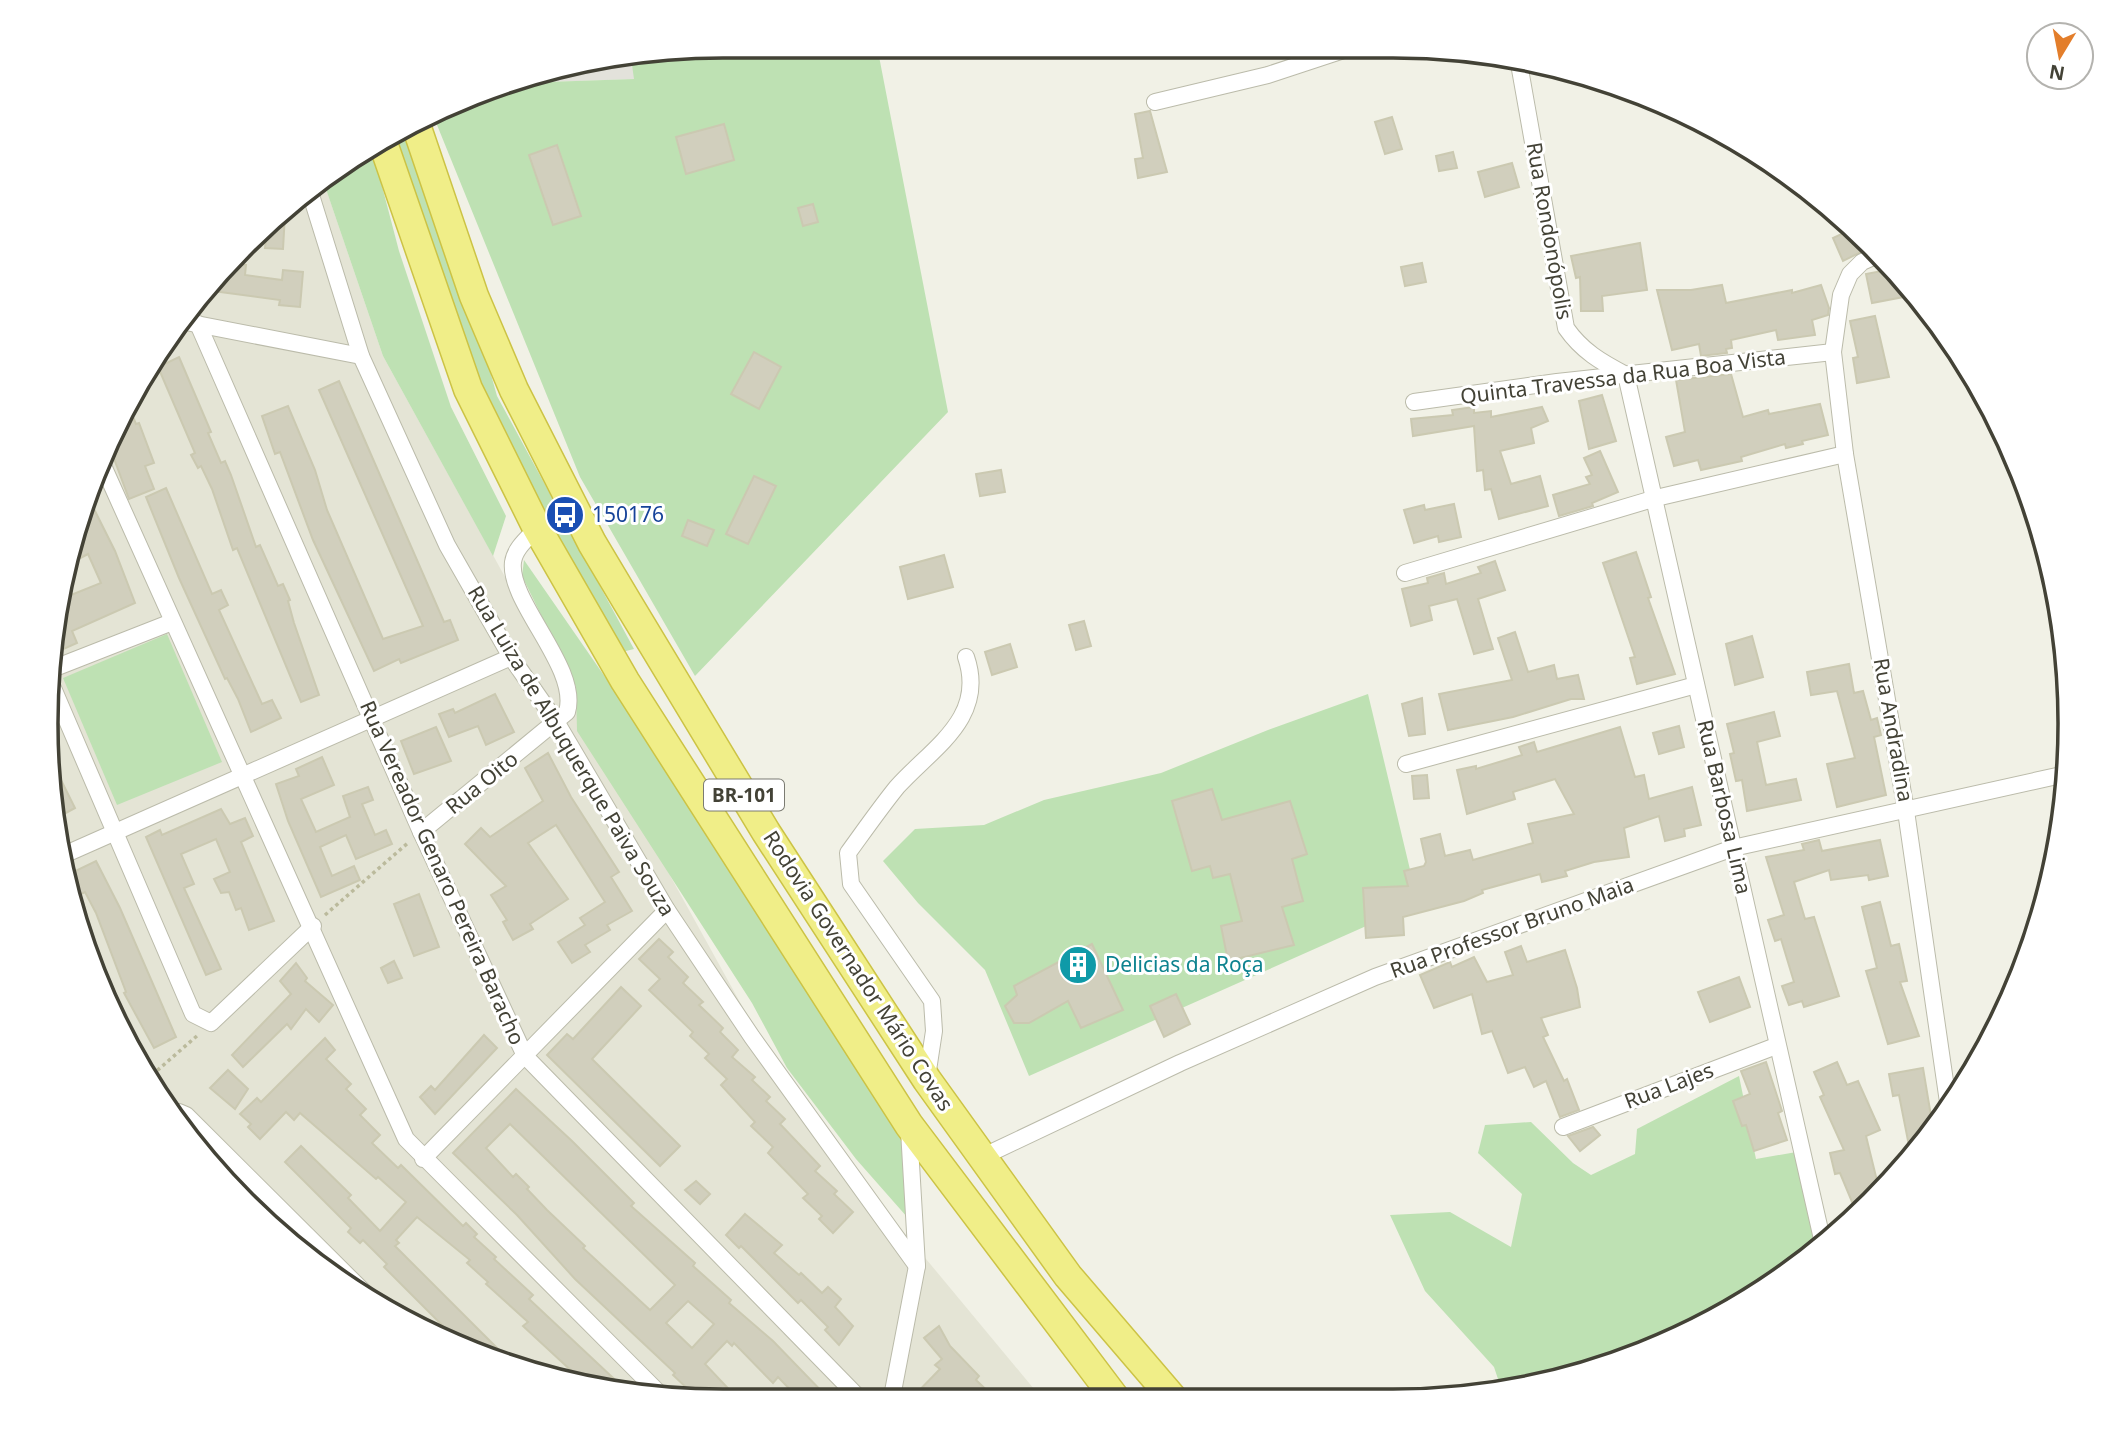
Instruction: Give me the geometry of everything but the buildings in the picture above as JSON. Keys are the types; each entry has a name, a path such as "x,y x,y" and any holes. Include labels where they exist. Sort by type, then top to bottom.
{"highway":[{"name":"Rodovia Governador Mário Covas","path":"419,131 474,296 514,390 592,542 766,832 927,1080 1068,1276 1165,1389"},
{"name":"Rodovia Governador Mário Covas","path":"385,151 468,389 537,528 625,681 909,1125 1108,1389"}],"street":[{"path":"1156,102 1268,75 1320,58"},
{"name":"Rua Rondonópolis","path":"1520,71 1566,328 1578,345 1596,359 1626,375"},
{"name":"Rua Luiza de Albuquerque Paiva Souza","path":"309,202 361,356 447,545 510,657 557,723 667,910 752,1037 917,1266"},
{"name":"Rua Andradina","path":"1869,259 1850,274 1841,295 1833,352 1845,454 1906,811 1947,1092"},
{"path":"192,323 361,356"},
{"name":"Rua Vereador Genaro Pereira Baracho","path":"192,323 525,1056 850,1389"},
{"name":"Quinta Travessa da Rua Boa Vista","path":"1414,402 1833,352"},
{"name":"Rua Barbosa Lima","path":"1626,375 1656,498 1776,1046 1821,1233"},
{"path":"1405,573 1656,498 1845,454"},
{"path":"106,473 313,926 398,1125 423,1159 651,1385"},
{"path":"537,528 517,550 513,563 514,580 558,666 569,695 567,712 557,723"},
{"path":"60,666 172,622"},
{"path":"71,852 510,657"},
{"path":"927,1080 934,1031 932,1001 851,884 848,853 897,788 934,753 956,724 970,697 972,675 966,657"},
{"path":"1406,764 1696,685"},
{"path":"59,701 193,1014 211,1023 313,926"},
{"name":"Rua Oito","path":"421,832 557,723"},
{"name":"Rua Professor Bruno Maia","path":"984,1156 1180,1063 1375,977 1733,848 2056,776"},
{"path":"423,1159 667,910"},
{"name":"Rua Lajes","path":"1563,1127 1776,1046"},
{"path":"185,1115 337,1265"},
{"path":"893,1389 917,1266 909,1125"}],"path":[{"path":"313,926 421,832"},
{"path":"156,1071 211,1023"}],"shaded area":[{"path":"632,64 635,79 544,82"},
{"path":"326,189 383,356 794,1100 1034,1389 680,1388 637,1384 551,1367 469,1339 429,1321 354,1277 318,1252 285,1224 253,1194 195,1129 147,1056 126,1018 108,978 80,896 63,810 59,767 59,680 63,637 80,551 108,469 126,429 170,354 195,318 253,253"}],"green space":[{"path":"879,58 948,412 695,676 580,477 436,123 469,108 545,82 634,79 632,64 680,59"},
{"path":"422,130 497,396 634,649 598,658 537,528 389,149"},
{"path":"374,157 399,251 451,407 506,516 493,556 383,356 326,189"},
{"path":"524,560 797,954 909,1125 915,1226 856,1159 787,1068 752,1003 577,731 576,687 522,576"},
{"path":"167,634 222,762 117,805 63,678"},
{"path":"1368,694 1418,903 1029,1076 985,970 918,903 883,861 915,829 984,825 1044,800 1161,773"},
{"path":"1739,1076 1756,1159 1802,1151 1822,1232 1762,1277 1687,1321 1647,1339 1565,1367 1498,1380 1494,1367 1425,1291 1390,1215 1450,1212 1511,1247 1522,1194 1478,1153 1485,1125 1531,1122 1573,1163 1591,1175 1635,1154 1637,1129"}],"place":[{"name":"150176","path":"565,515"},
{"name":"Delicias da Roça","path":"1078,965"}]}
